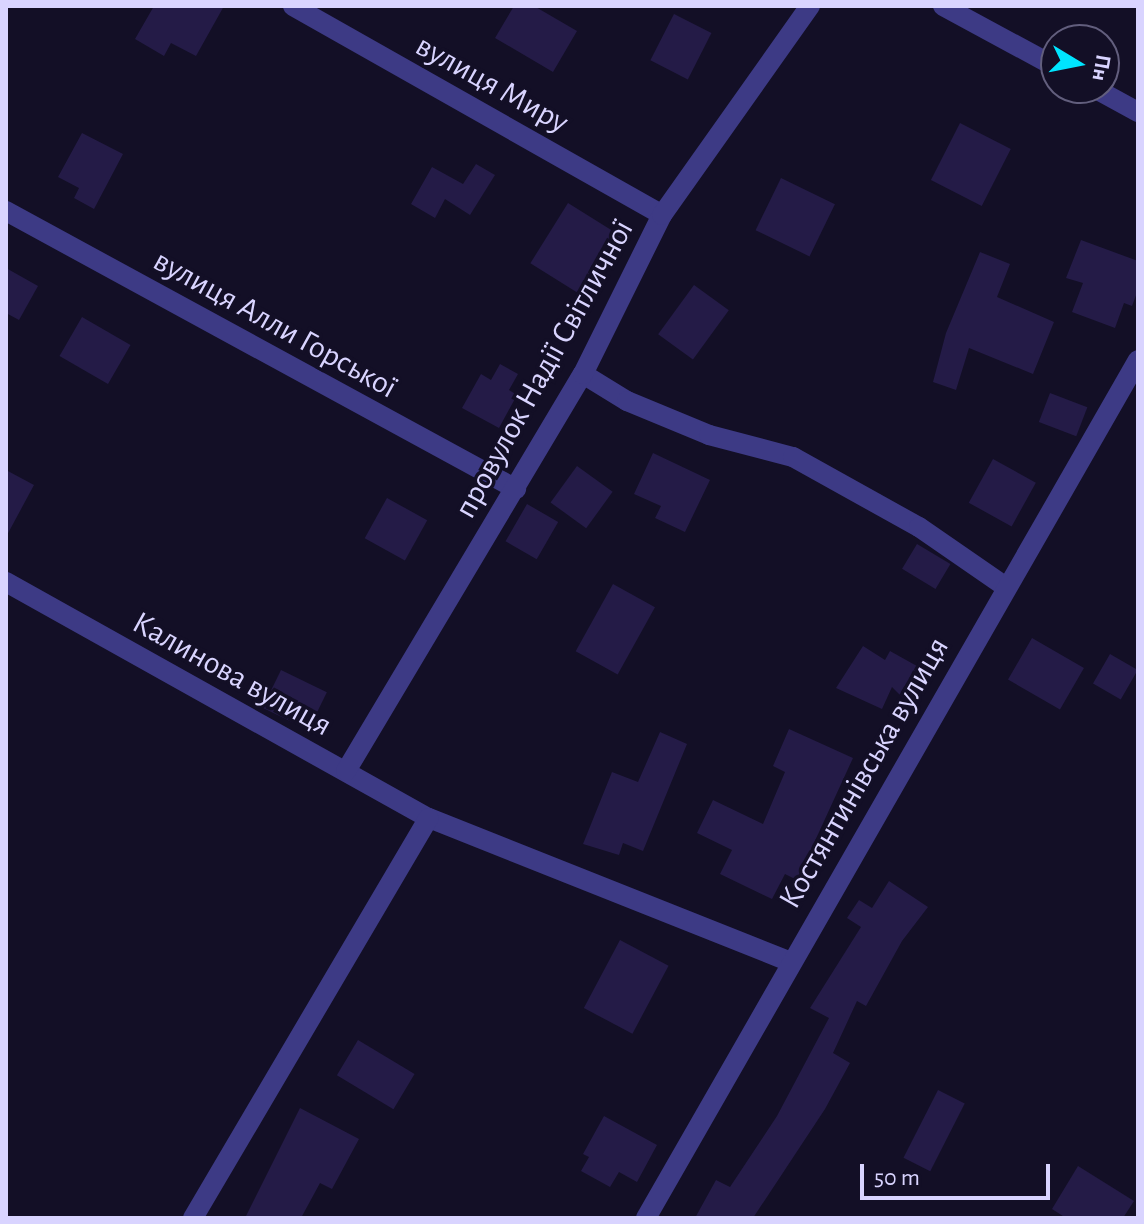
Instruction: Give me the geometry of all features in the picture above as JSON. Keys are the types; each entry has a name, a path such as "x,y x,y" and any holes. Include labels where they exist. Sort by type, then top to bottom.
{"street":[{"name":"вулиця Миру","path":"293,6 662,215"},
{"name":"провулок Надії Світличної","path":"346,771 583,374 662,215 810,6"},
{"path":"943,6 1040,58"},
{"path":"1120,102 1138,112"},
{"name":"вулиця Алли Горської","path":"6,211 516,489"},
{"name":"Костянтинівська вулиця","path":"646,1218 789,961 1138,360"},
{"path":"583,374 627,401 709,435 793,457 919,527 1006,587"},
{"name":"Калинова вулиця","path":"6,582 429,818 789,961"},
{"path":"193,1218 429,818"}],"building":[{"path":"154,6 224,6 196,56 171,43 164,56 135,39"},
{"path":"514,6 534,6 577,31 553,72 495,38"},
{"path":"674,14 711,33 688,79 650,60"},
{"path":"960,123 1011,149 982,206 931,180"},
{"path":"82,133 123,154 94,209 74,198 79,188 58,177"},
{"path":"476,164 495,175 470,215 445,199 435,218 411,204 432,167 463,184"},
{"path":"781,178 835,204 810,256 756,230"},
{"path":"568,203 625,239 587,299 530,263"},
{"path":"1081,240 1138,261 1138,290 1132,306 1124,303 1115,328 1072,312 1083,283 1066,278"},
{"path":"980,252 1010,264 997,297 1054,322 1033,374 969,348 956,390 933,382 946,333"},
{"path":"6,268 38,286 19,320 6,313"},
{"path":"694,285 729,310 693,360 658,334"},
{"path":"82,317 130,345 108,384 60,356"},
{"path":"500,364 518,374 509,390 517,395 499,428 462,408 481,374 491,380"},
{"path":"1050,393 1087,407 1076,436 1039,422"},
{"path":"653,453 710,480 685,532 655,518 661,506 634,494"},
{"path":"993,459 1036,483 1012,526 969,503"},
{"path":"577,466 613,492 586,528 551,502"},
{"path":"6,470 34,485 6,537"},
{"path":"387,498 427,520 405,561 365,538"},
{"path":"527,504 558,522 537,559 506,541"},
{"path":"917,544 950,564 935,589 902,569"},
{"path":"613,584 655,607 618,675 576,651"},
{"path":"1032,638 1084,668 1060,710 1008,680"},
{"path":"863,646 885,660 890,651 924,670 906,701 892,687 882,709 836,688"},
{"path":"1110,654 1138,670 1121,699 1093,683"},
{"path":"281,670 327,692 308,730 263,708"},
{"path":"789,729 853,758 797,880 785,874 772,899 720,874 732,850 697,833 713,800 763,824 785,772 773,766"},
{"path":"660,732 687,744 643,851 623,843 619,855 583,844 612,772 638,782"},
{"path":"889,881 928,907 902,941 866,1006 857,1001 833,1053 850,1063 825,1109 753,1218 695,1218 716,1180 730,1187 777,1116 829,1018 810,1008 861,927 847,918 859,900 872,908"},
{"path":"620,940 669,966 632,1034 584,1008"},
{"path":"358,1040 415,1074 393,1109 337,1075"},
{"path":"938,1090 965,1104 930,1171 903,1158"},
{"path":"300,1108 359,1139 332,1189 320,1183 301,1218 245,1218"},
{"path":"604,1116 657,1145 637,1182 619,1172 610,1187 581,1171 589,1157 583,1154"},
{"path":"1078,1166 1134,1201 1123,1218 1066,1218 1052,1209"}]}
